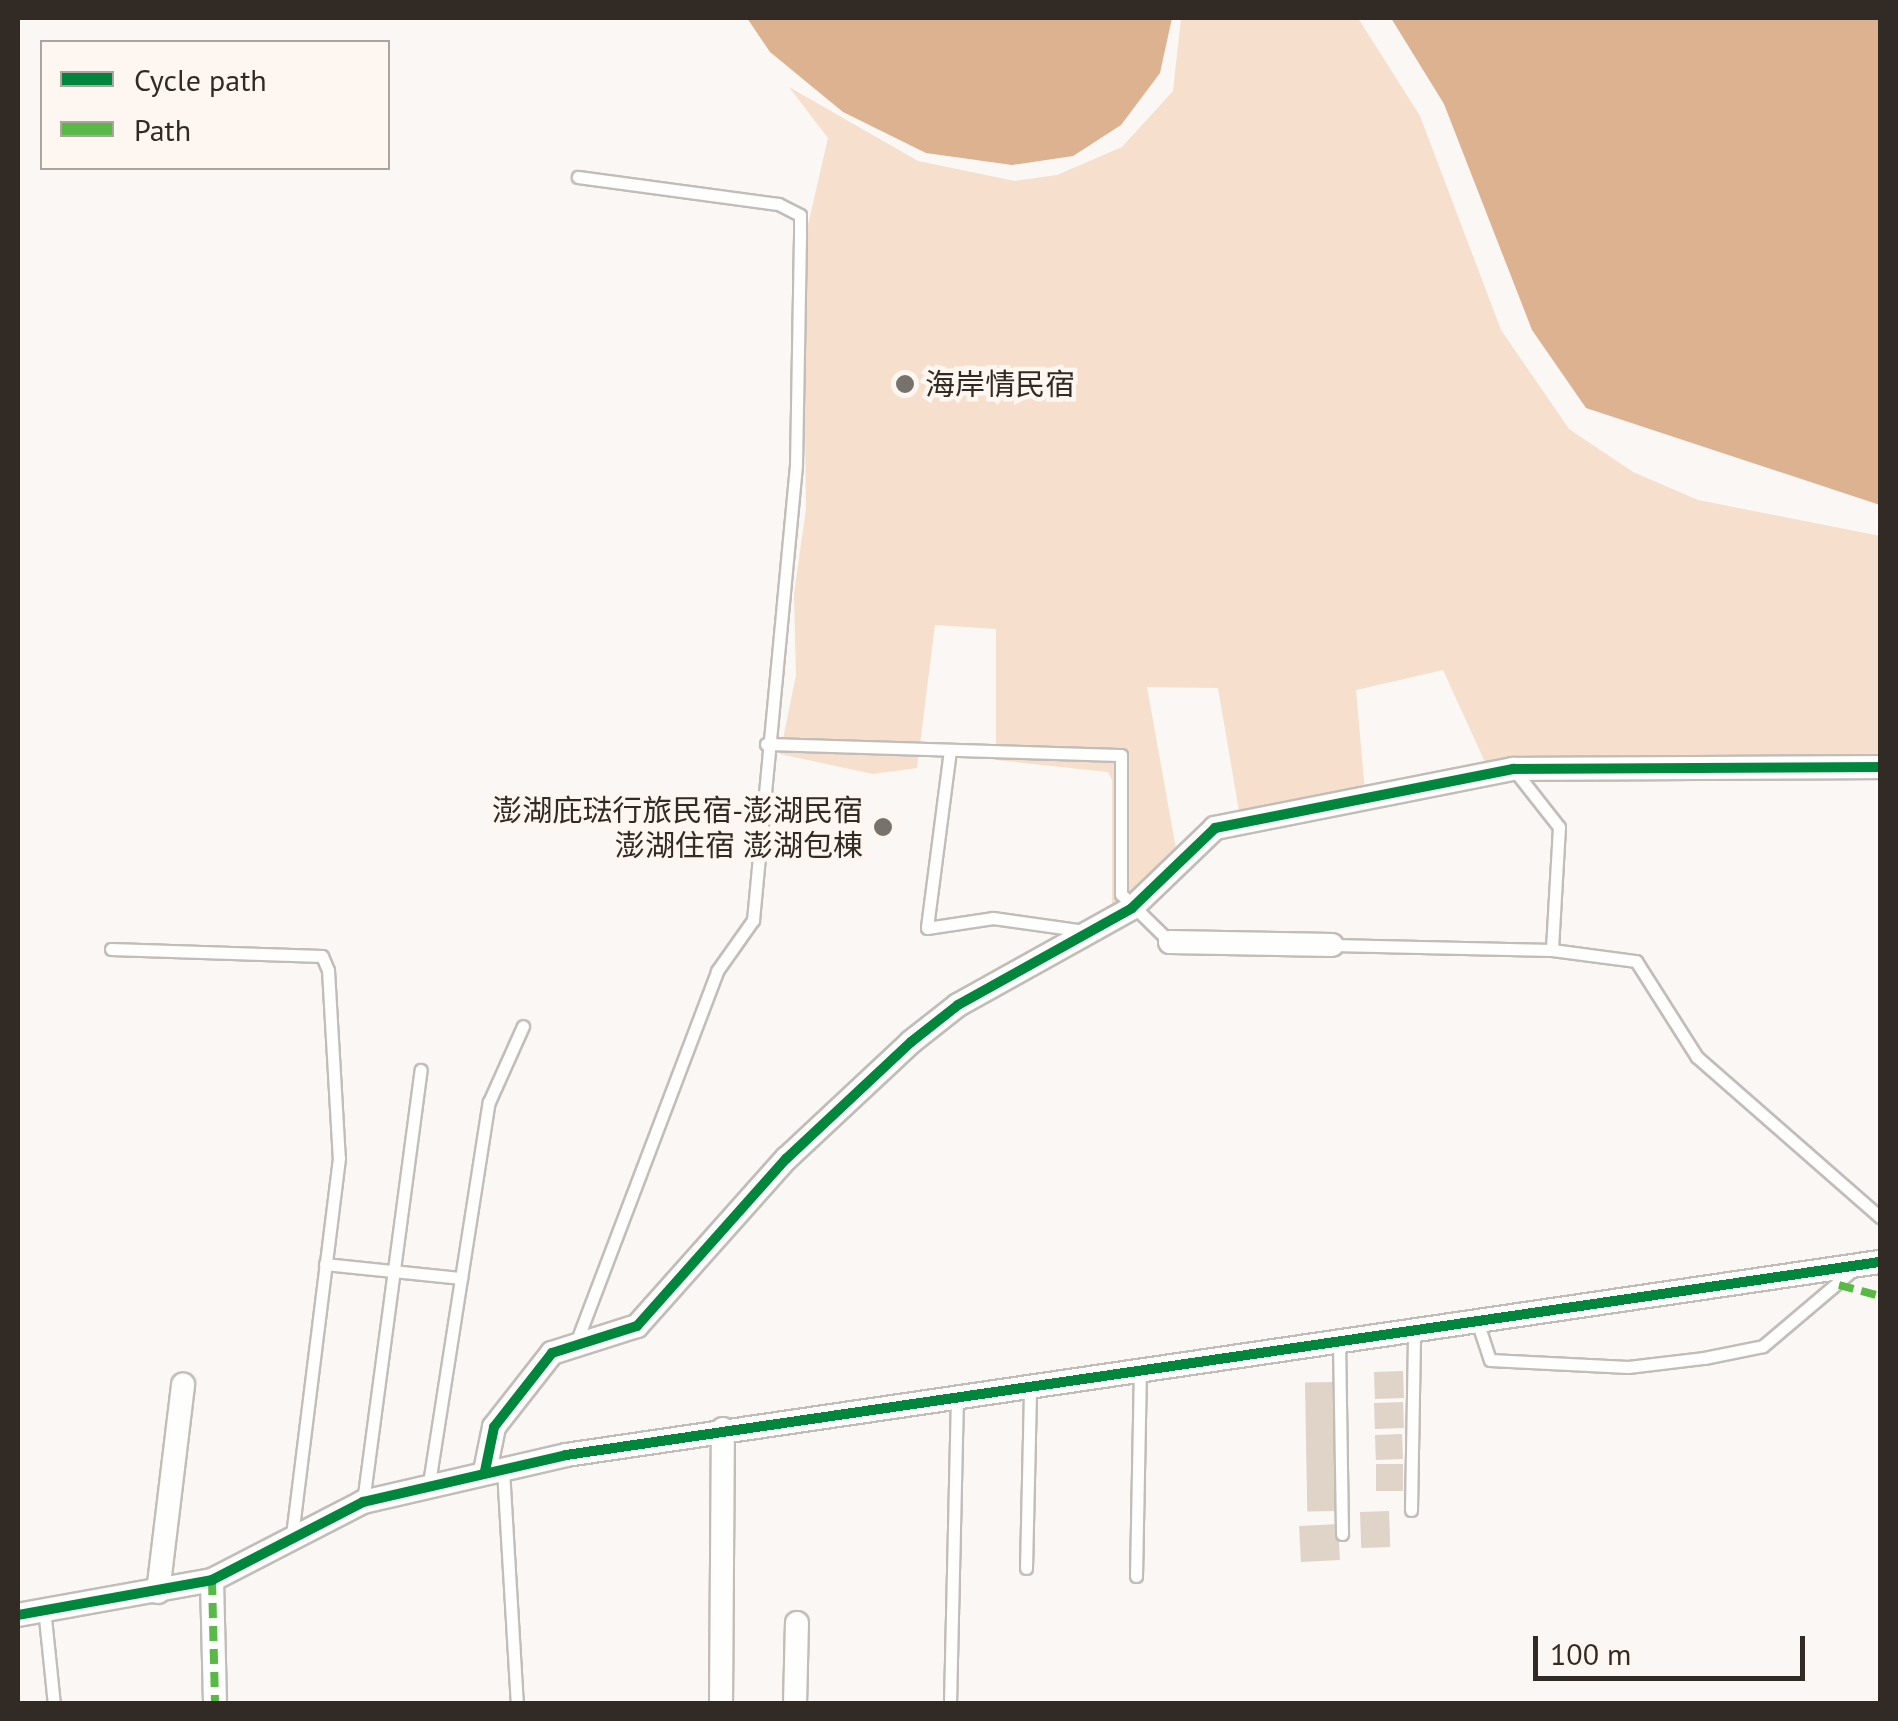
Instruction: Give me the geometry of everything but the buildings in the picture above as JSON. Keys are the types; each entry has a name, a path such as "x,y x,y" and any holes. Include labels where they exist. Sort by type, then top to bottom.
{"street":[{"path":"494,1470 514,1390 552,1353 637,1326 786,1159 958,1005 1096,932 1132,908 1181,856 1240,816 1513,769 1880,767"},
{"path":"1170,942 1332,945"},
{"path":"18,1615 212,1580 290,1546 364,1502 494,1470 723,1429 1869,1263"},
{"path":"158,1592 183,1384"},
{"path":"720,1704 723,1429"},
{"path":"212,1580 215,1704"},
{"path":"796,1622 796,1704"}],"lane":[{"path":"576,1344 716,971 753,920 766,744 796,465 800,215 778,204 578,177"},
{"path":"766,744 1121,755 1121,894 1170,942"},
{"path":"950,750 928,928 993,918 1096,932"},
{"path":"1513,769 1558,827 1552,950"},
{"path":"1332,945 1552,950 1636,961 1697,1057 1880,1217"},
{"path":"112,949 322,956 338,1158 290,1546"},
{"path":"429,1484 489,1102 523,1026"},
{"path":"364,1502 421,1070"},
{"path":"1476,1319 1490,1360 1628,1366 1704,1358 1763,1346 1869,1263"},
{"path":"325,1264 394,1268 461,1278"},
{"path":"1412,1510 1414,1326"},
{"path":"1339,1340 1342,1534"},
{"path":"1136,1576 1140,1370"},
{"path":"1026,1568 1030,1385"},
{"path":"950,1704 957,1395"},
{"path":"494,1470 517,1704"},
{"path":"44,1608 54,1704"}],"shaded area":[{"path":"747,18 1172,18 1160,73 1121,125 1073,156 1012,165 926,153 843,112 770,52"},
{"path":"1181,18 1358,18 1420,116 1501,330 1569,429 1633,472 1698,500 1880,536 1880,767 1490,773 1443,670 1356,690 1365,792 1240,817 1218,688 1147,687 1176,849 1112,912 1112,780 1108,772 996,760 996,629 935,625 917,768 873,774 780,754 796,675 794,594 806,509 803,247 828,138 789,87 918,161 1015,181 1057,175 1122,147 1173,91"},
{"path":"1391,18 1880,18 1880,505 1586,408 1532,330 1444,104"}],"marked path":[{"path":"1839,1285 1880,1296"},
{"path":"212,1580 215,1704"}],"cycle path":[{"path":"485,1471 494,1427 552,1353 637,1326 786,1159 911,1042 958,1005 1132,908 1215,828 1513,769 1880,767"},
{"path":"18,1615 212,1580 363,1502 566,1455 1880,1262"}],"place":[{"name":"海岸情民宿","path":"905,384"},
{"name":"澎湖庇琺行旅民宿-澎湖民宿 澎湖住宿 澎湖包棟","path":"883,827"}]}
